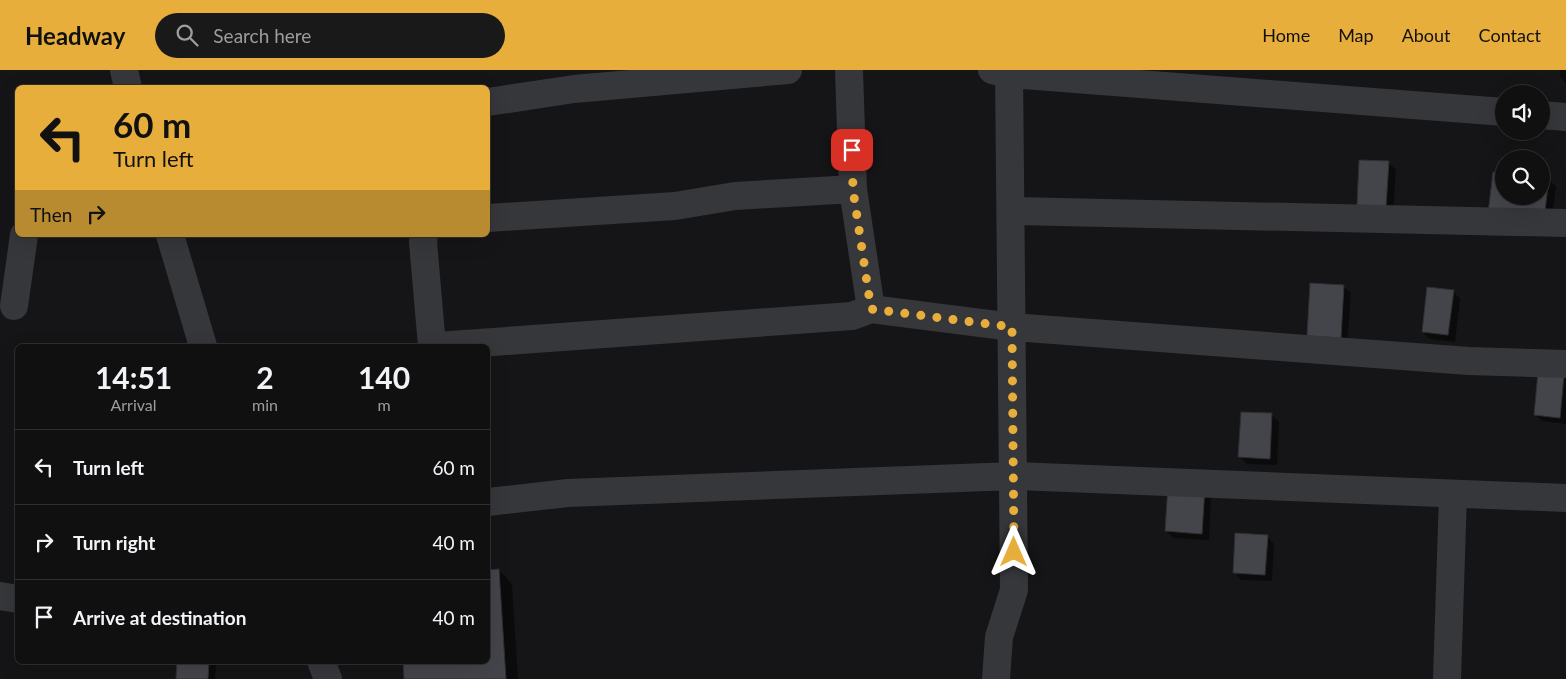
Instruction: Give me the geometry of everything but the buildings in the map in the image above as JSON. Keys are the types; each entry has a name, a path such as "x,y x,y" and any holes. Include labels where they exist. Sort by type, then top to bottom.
{"street":[{"path":"124,70 127,85"},
{"path":"490,102 574,89 788,70"},
{"path":"850,70 853,190 871,309"},
{"path":"996,679 999,637 1014,590 1011,210 1003,71 1495,111"},
{"path":"1550,116 1566,117"},
{"path":"490,218 675,206 735,196 853,190"},
{"path":"1011,210 1566,223"},
{"path":"14,306 24,237"},
{"path":"171,237 202,344"},
{"path":"424,237 432,344"},
{"path":"464,344 852,316 871,309 1012,327 1469,361 1566,364"},
{"path":"490,502 568,493 1014,476 1566,498"},
{"path":"1447,679 1454,494"},
{"path":"0,596 15,598"},
{"path":"322,664 328,679"}],"route":[{"path":"852,150 853,190 871,309 1012,327 1014,552"}]}
